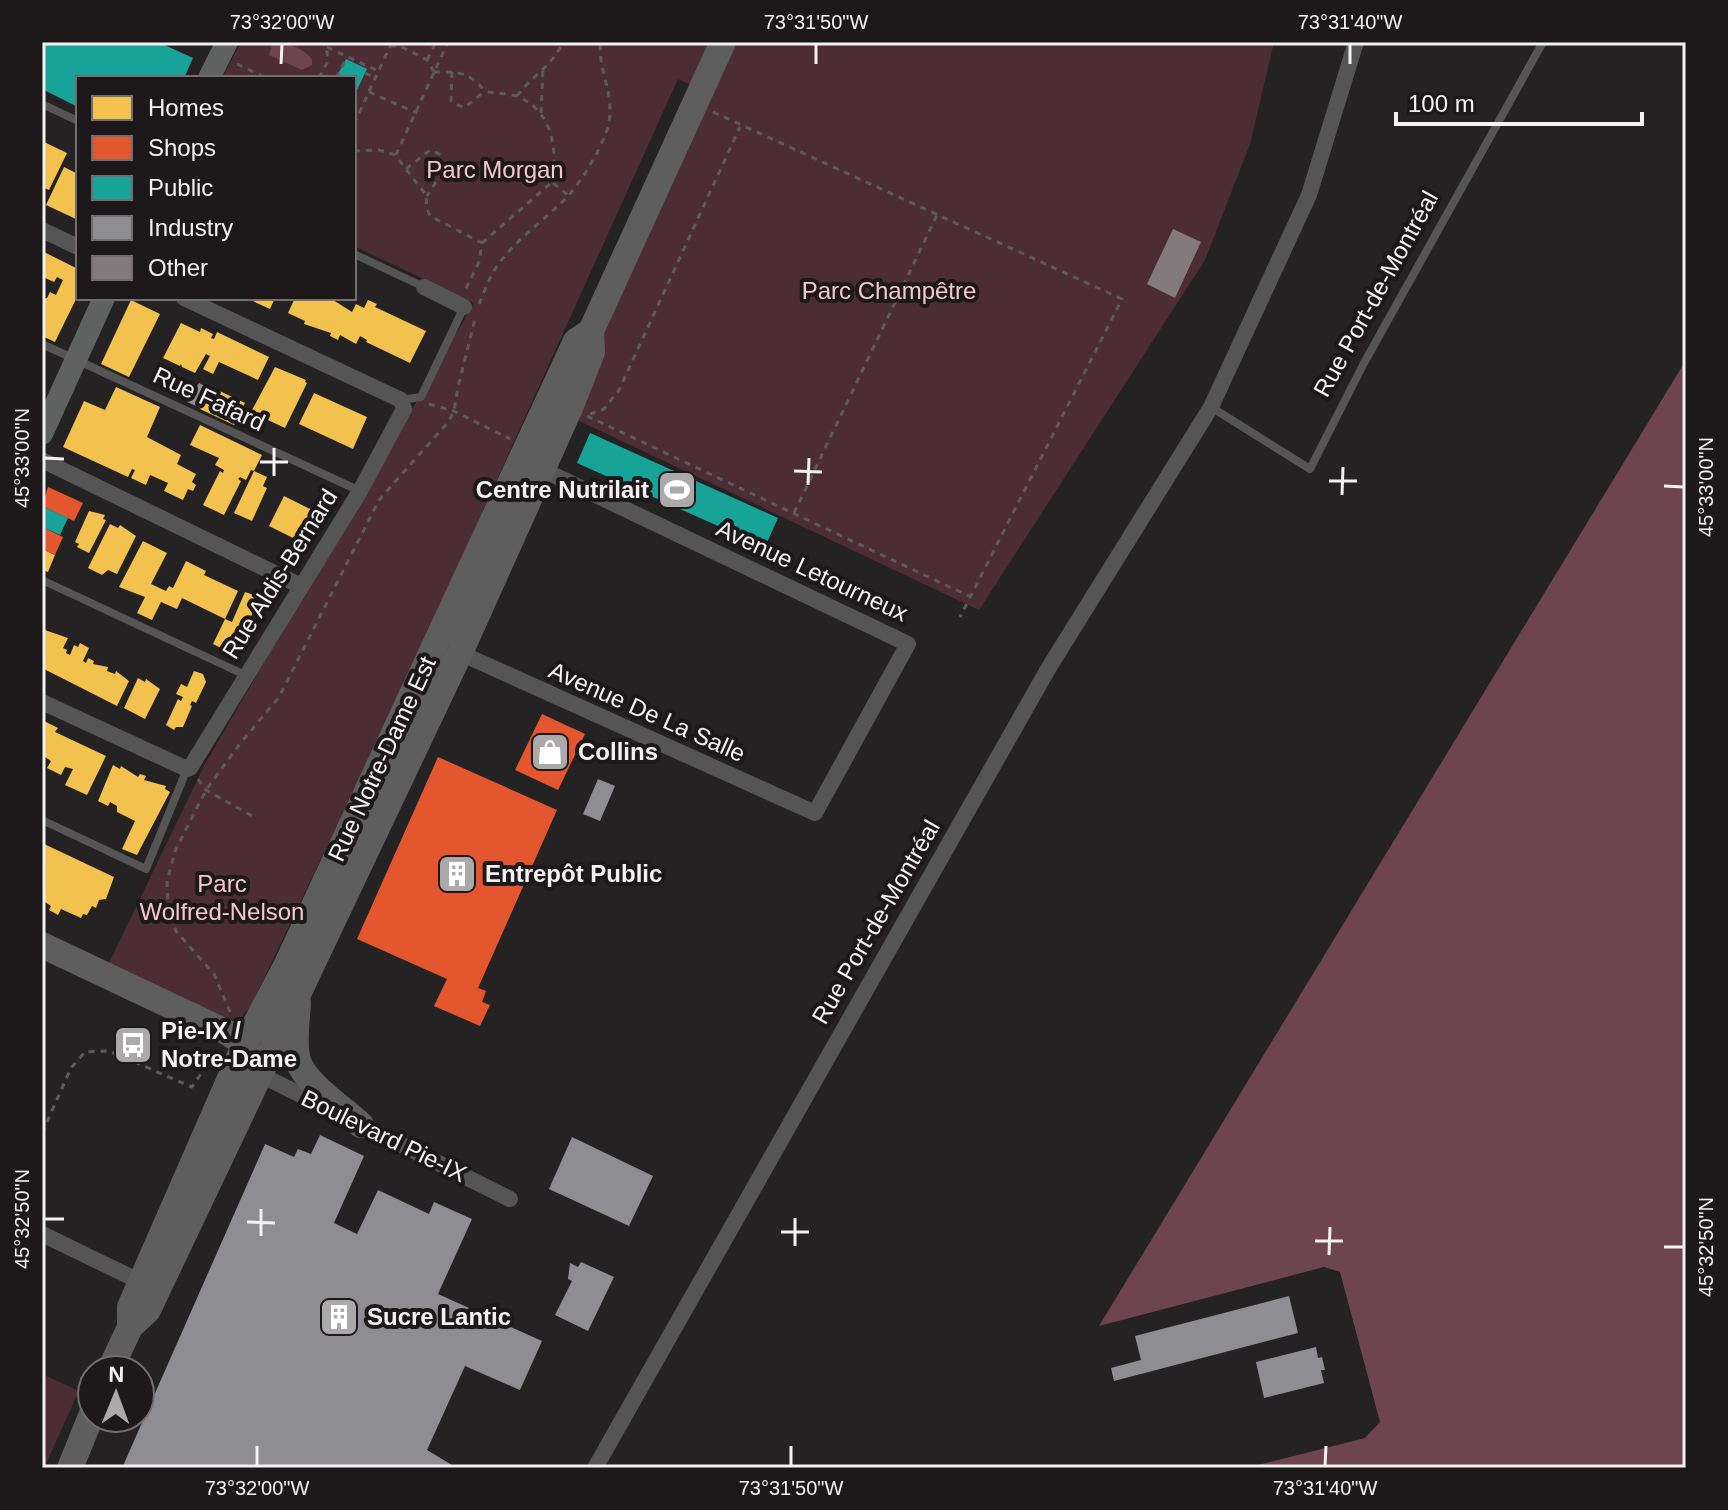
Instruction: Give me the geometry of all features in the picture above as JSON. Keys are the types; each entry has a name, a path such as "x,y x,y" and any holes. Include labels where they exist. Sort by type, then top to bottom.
{"main road":[{"name":"Rue Notre-Dame Est","path":"117,1354 130,1327 148,1310 460,653 526,457 578,412 592,352 591,331 723,42"},
{"name":"Rue Notre-Dame Est","path":"130,1327 130,1307 235,1041 294,950 526,457 576,341 591,331"},
{"path":"42,945 235,1041 259,1074"},
{"path":"42,961 235,1041"},
{"path":"298,994 299,1064 306,1076 361,1125"},
{"path":"70,1468 84,1434"}],"street":[{"name":"Rue Port-de-Montréal","path":"595,1468 1048,669 1211,407 1309,195 1356,42"},
{"path":"210,76 225,48"},
{"path":"42,230 76,246"},
{"path":"424,287 470,307"},
{"path":"42,434 103,300"},
{"path":"188,300 401,400"},
{"name":"Rue Aldis-Bernard","path":"187,769 360,491 404,409 401,400"},
{"name":"Avenue Letourneux","path":"526,457 908,644 815,813"},
{"path":"42,460 299,585"},
{"name":"Avenue De La Salle","path":"460,653 815,813"},
{"path":"42,704 187,769"},
{"name":"Boulevard Pie-IX","path":"259,1074 510,1199"},
{"path":"42,1234 141,1282"}],"lane":[{"name":"Rue Port-de-Montréal","path":"1211,407 1310,469 1364,363 1543,42"},
{"path":"42,104 76,120"},
{"path":"356,255 424,287"},
{"path":"401,400 421,397 470,307"},
{"name":"Rue Fafard","path":"42,344 360,491"},
{"path":"42,580 245,675"},
{"path":"42,820 146,869 187,769"}],"path":[{"path":"402,47 405,42"},
{"path":"427,60 436,42"},
{"path":"395,155 448,42"},
{"path":"517,96 555,59 563,42"},
{"path":"470,307 500,261 568,195 587,169 608,125 610,102 599,52 601,42"},
{"path":"356,119 391,44 427,60 434,72"},
{"path":"326,45 378,71"},
{"path":"320,76 328,61 326,45"},
{"path":"225,48 263,76"},
{"path":"337,76 347,57"},
{"path":"42,1133 71,1068 85,1052 109,1051 192,1087 235,1041 222,987 176,931 168,909 167,881 176,849 206,790 279,697 379,500 445,427 454,411 482,243 552,182 553,141 541,113 543,69"},
{"path":"434,72 472,76 485,91 517,96 541,113"},
{"path":"452,72 451,101 464,108 485,91"},
{"path":"365,73 375,78"},
{"path":"368,91 417,113"},
{"path":"356,101 363,104"},
{"path":"695,104 1122,299 960,617"},
{"path":"356,109 360,110"},
{"path":"578,412 604,409 619,390 741,126"},
{"path":"356,151 379,150 395,155 427,196"},
{"path":"405,170 430,150 442,155 441,174 427,196 426,206 430,216 482,243"},
{"path":"552,182 568,195"},
{"path":"794,513 937,215"},
{"path":"421,402 454,411 526,457"},
{"path":"578,412 971,597"},
{"path":"206,790 254,817"}],"green space":[{"path":"241,42 723,42 701,90 678,79 413,665 251,1006 240,1018 229,1019 108,965 204,766 474,303 356,247 356,76 223,76"},
{"name":"Parc Champêtre","path":"729,42 1274,42 1250,144 1205,260 979,610 558,411"},
{"path":"42,1374 76,1390 76,1398 42,1468"}],"shaded area":[{"path":"273,42 299,49 312,59 312,65 302,70 269,55"},
{"path":"1686,360 1686,1468 1246,1468 1365,1438 1380,1422 1340,1272 1324,1267 1099,1326"}],"building: Homes":[{"path":"42,141 67,153 49,190 42,187"},
{"path":"64,167 76,173 76,219 46,205"},
{"path":"42,251 76,268 76,299 55,342 42,336 42,299 47,298 50,292 56,295 63,280 57,277 54,282 45,278 42,283"},
{"path":"131,300 160,314 129,377 101,364"},
{"path":"250,300 274,300 270,309"},
{"path":"294,300 333,300 352,312 356,304 364,308 368,300 377,304 375,307 426,331 410,363 366,342 360,336 356,344 340,335 338,340 330,336 331,333 304,324 305,321 288,313"},
{"path":"181,323 200,332 201,328 213,334 211,338 214,339 217,332 269,357 258,380 219,362 213,374 203,369 210,356 206,354 195,373 163,358"},
{"path":"275,367 307,383 285,428 251,412"},
{"path":"116,387 160,407 147,437 181,455 177,464 196,474 192,482 196,485 193,491 188,489 183,500 164,491 168,483 150,475 146,485 131,478 135,470 132,469 128,477 63,447 84,401 105,410"},
{"path":"211,387 245,403 234,425 200,409"},
{"path":"314,393 367,417 353,449 299,424"},
{"path":"200,425 262,455 246,480 238,479 241,481 224,515 203,505 220,471 223,473 224,470 215,465 219,458 190,445"},
{"path":"254,471 267,477 263,486 267,488 252,521 234,513"},
{"path":"284,496 312,510 297,540 269,526"},
{"path":"89,511 105,515 103,519 106,520 89,553 77,547 79,544 75,542"},
{"path":"110,524 118,528 120,525 136,536 117,574 108,570 102,575 88,568"},
{"path":"143,541 167,553 151,584 166,591 169,586 173,588 186,561 206,571 204,575 238,591 225,619 182,598 177,609 161,602 152,620 137,613 145,597 119,587"},
{"path":"42,549 55,555 48,572 42,570"},
{"path":"245,592 254,595 254,603 257,604 245,629 239,626 230,645 227,643 221,648 213,644 225,619 232,622"},
{"path":"42,629 68,638 63,648 67,650 66,653 70,655 74,645 78,647 80,643 89,648 83,661 86,663 88,658 94,661 93,664 108,667 107,671 115,674 116,671 129,681 117,706 42,668"},
{"path":"194,671 203,674 206,682 196,703 192,701 183,727 174,730 166,725 178,699 181,701 183,697 176,694 181,684 187,687"},
{"path":"138,678 145,682 146,679 160,689 145,719 124,708"},
{"path":"42,720 58,728 55,732 106,756 87,795 65,785 73,769 65,767 61,775 47,768 51,761 42,755"},
{"path":"113,765 120,769 121,766 138,777 140,774 146,776 144,780 166,786 165,789 170,792 137,855 122,849 135,821 117,812 117,806 110,802 108,806 98,801"},
{"path":"42,843 114,877 106,899 99,900 96,908 92,906 81,918 61,909 58,915 49,910 51,906 42,900"}],"building: Shops":[{"path":"48,487 83,503 74,521 42,506"},
{"path":"42,527 63,537 55,555 42,549"},
{"name":"Collins","path":"542,714 585,734 558,790 515,770"},
{"name":"Entrepôt Public","path":"438,757 557,810 478,988 486,991 482,1002 490,1005 480,1026 434,1006 447,979 357,939"}],"building: Public":[{"path":"42,42 158,42 193,58 185,76 76,76 76,106 42,89"},
{"path":"346,59 367,69 356,92 356,76 337,76"},
{"name":"Centre Nutrilait","path":"590,433 778,518 765,547 577,463"},
{"path":"42,506 68,518 60,535 42,527"}],"building: Industry":[{"path":"199,383 211,389 201,408 187,402"},
{"path":"598,779 615,786 600,821 583,814"},
{"name":"Sucre Lantic","path":"320,1135 364,1156 334,1223 357,1234 378,1190 429,1214 434,1202 472,1219 438,1294 542,1341 520,1390 465,1366 427,1450 457,1468 122,1468 137,1434 156,1434 156,1391 265,1144 294,1157 298,1149 311,1154"},
{"path":"572,1137 653,1176 629,1226 549,1189"},
{"path":"581,1262 614,1277 588,1331 555,1315 572,1281 568,1279 570,1263 578,1267"},
{"path":"1289,1296 1298,1333 1114,1381 1111,1368 1141,1360 1135,1336"},
{"path":"1316,1347 1325,1370 1321,1370 1324,1383 1264,1398 1256,1362"}],"building: Other":[{"path":"1173,229 1201,242 1175,298 1147,284"}],"place":[{"name":"Centre Nutrilait","path":"677,490"},
{"name":"Collins","path":"550,752"},
{"name":"Entrepôt Public","path":"457,874"},
{"name":"Pie-IX / Notre-Dame","path":"133,1045"},
{"name":"Sucre Lantic","path":"339,1317"}],"park label":[{"name":"Parc Morgan","path":"495,170"},
{"name":"Parc Wolfred-Nelson","path":"222,898"}]}
